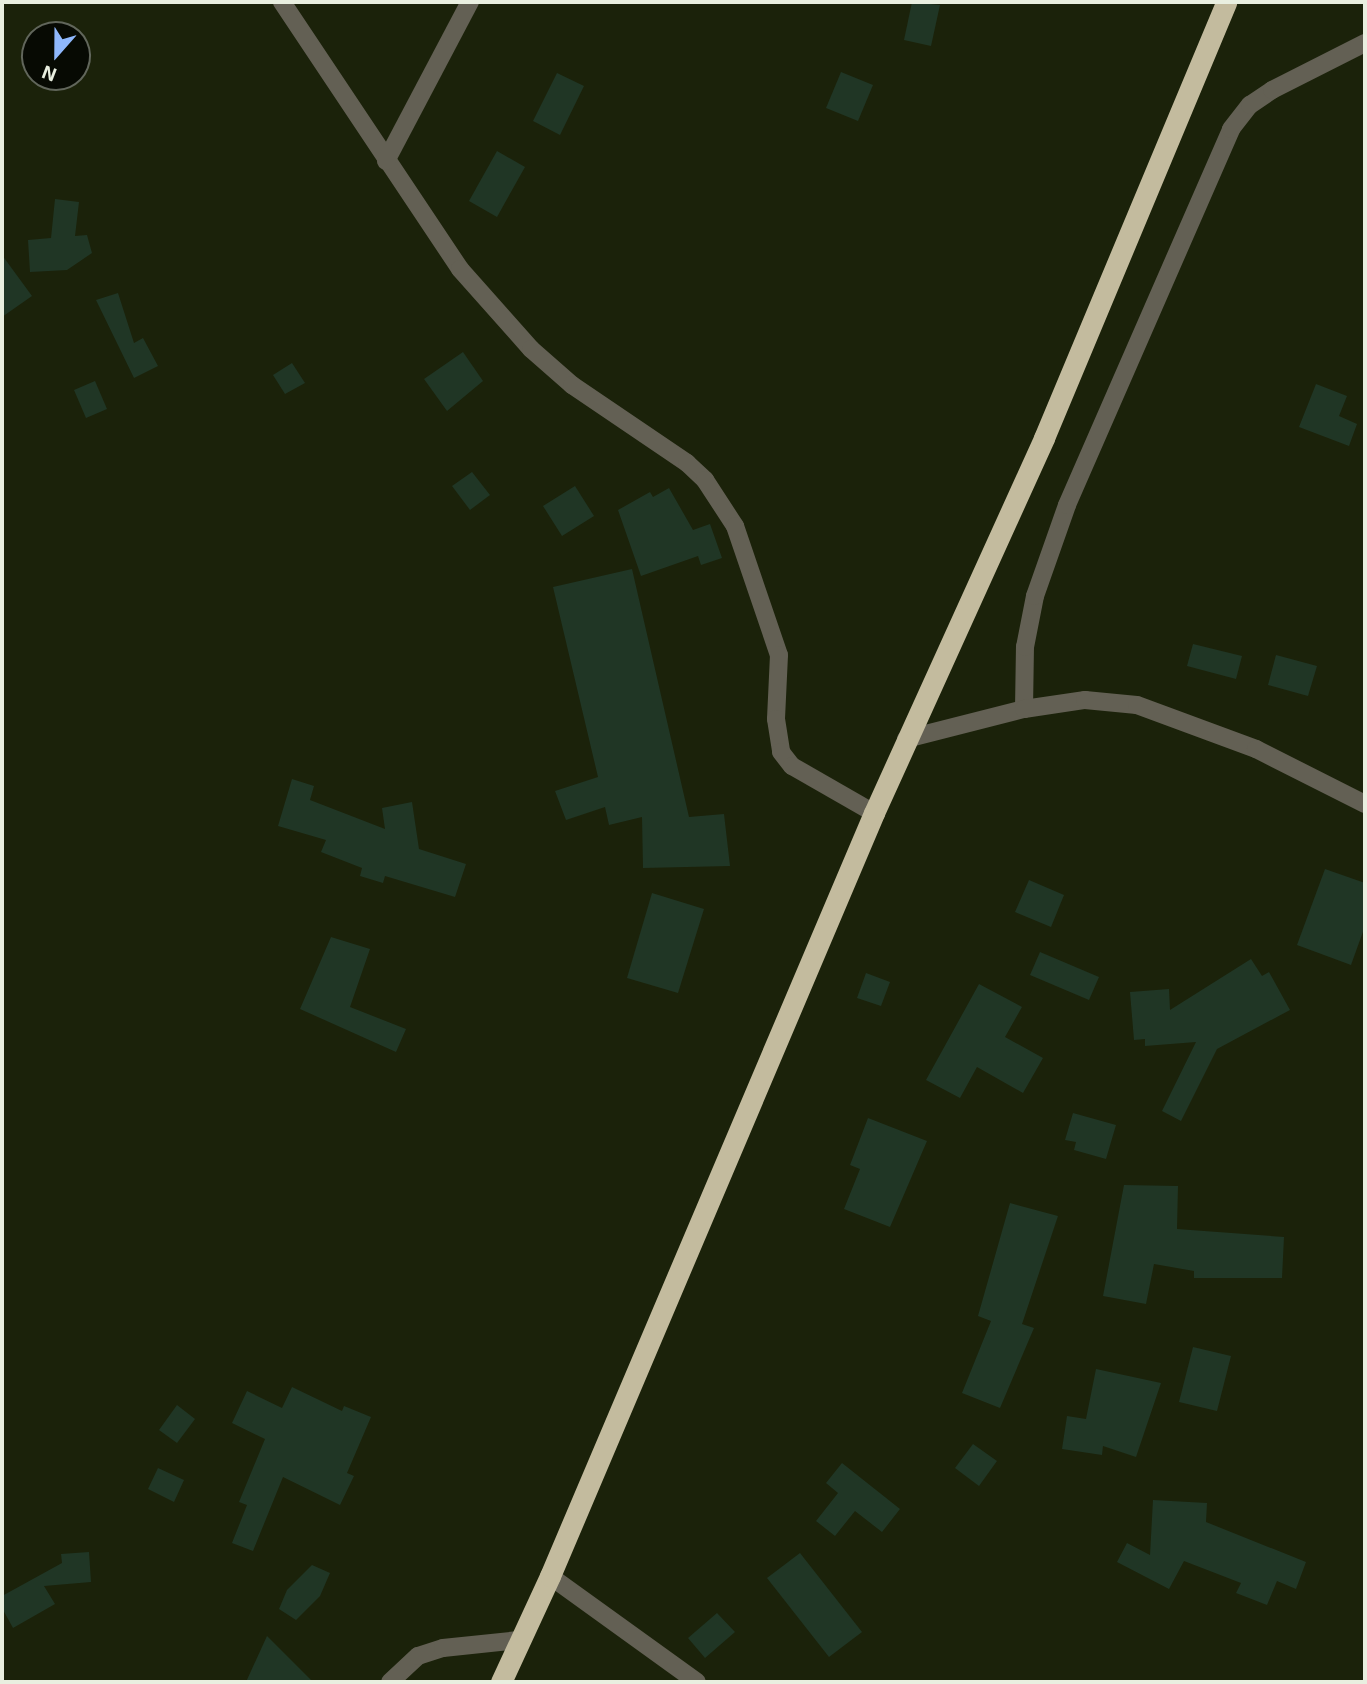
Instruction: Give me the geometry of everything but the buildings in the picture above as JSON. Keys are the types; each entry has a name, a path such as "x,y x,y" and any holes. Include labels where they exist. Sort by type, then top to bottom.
{"highway":[{"path":"501,1682 550,1576 906,739 1044,438 1226,2"}],"street":[{"path":"282,2 460,269 531,349 572,385 687,463 705,480 735,526 779,655 776,719 781,752 792,766 874,813"},
{"path":"386,161 470,2"},
{"path":"1024,709 1025,647 1035,596 1058,531 1231,129 1250,105 1272,90 1365,43"},
{"path":"906,739 1024,709 1085,700 1137,705 1256,749 1365,804"},
{"path":"550,1576 697,1682"},
{"path":"390,1682 418,1656 443,1648 519,1640"}]}
